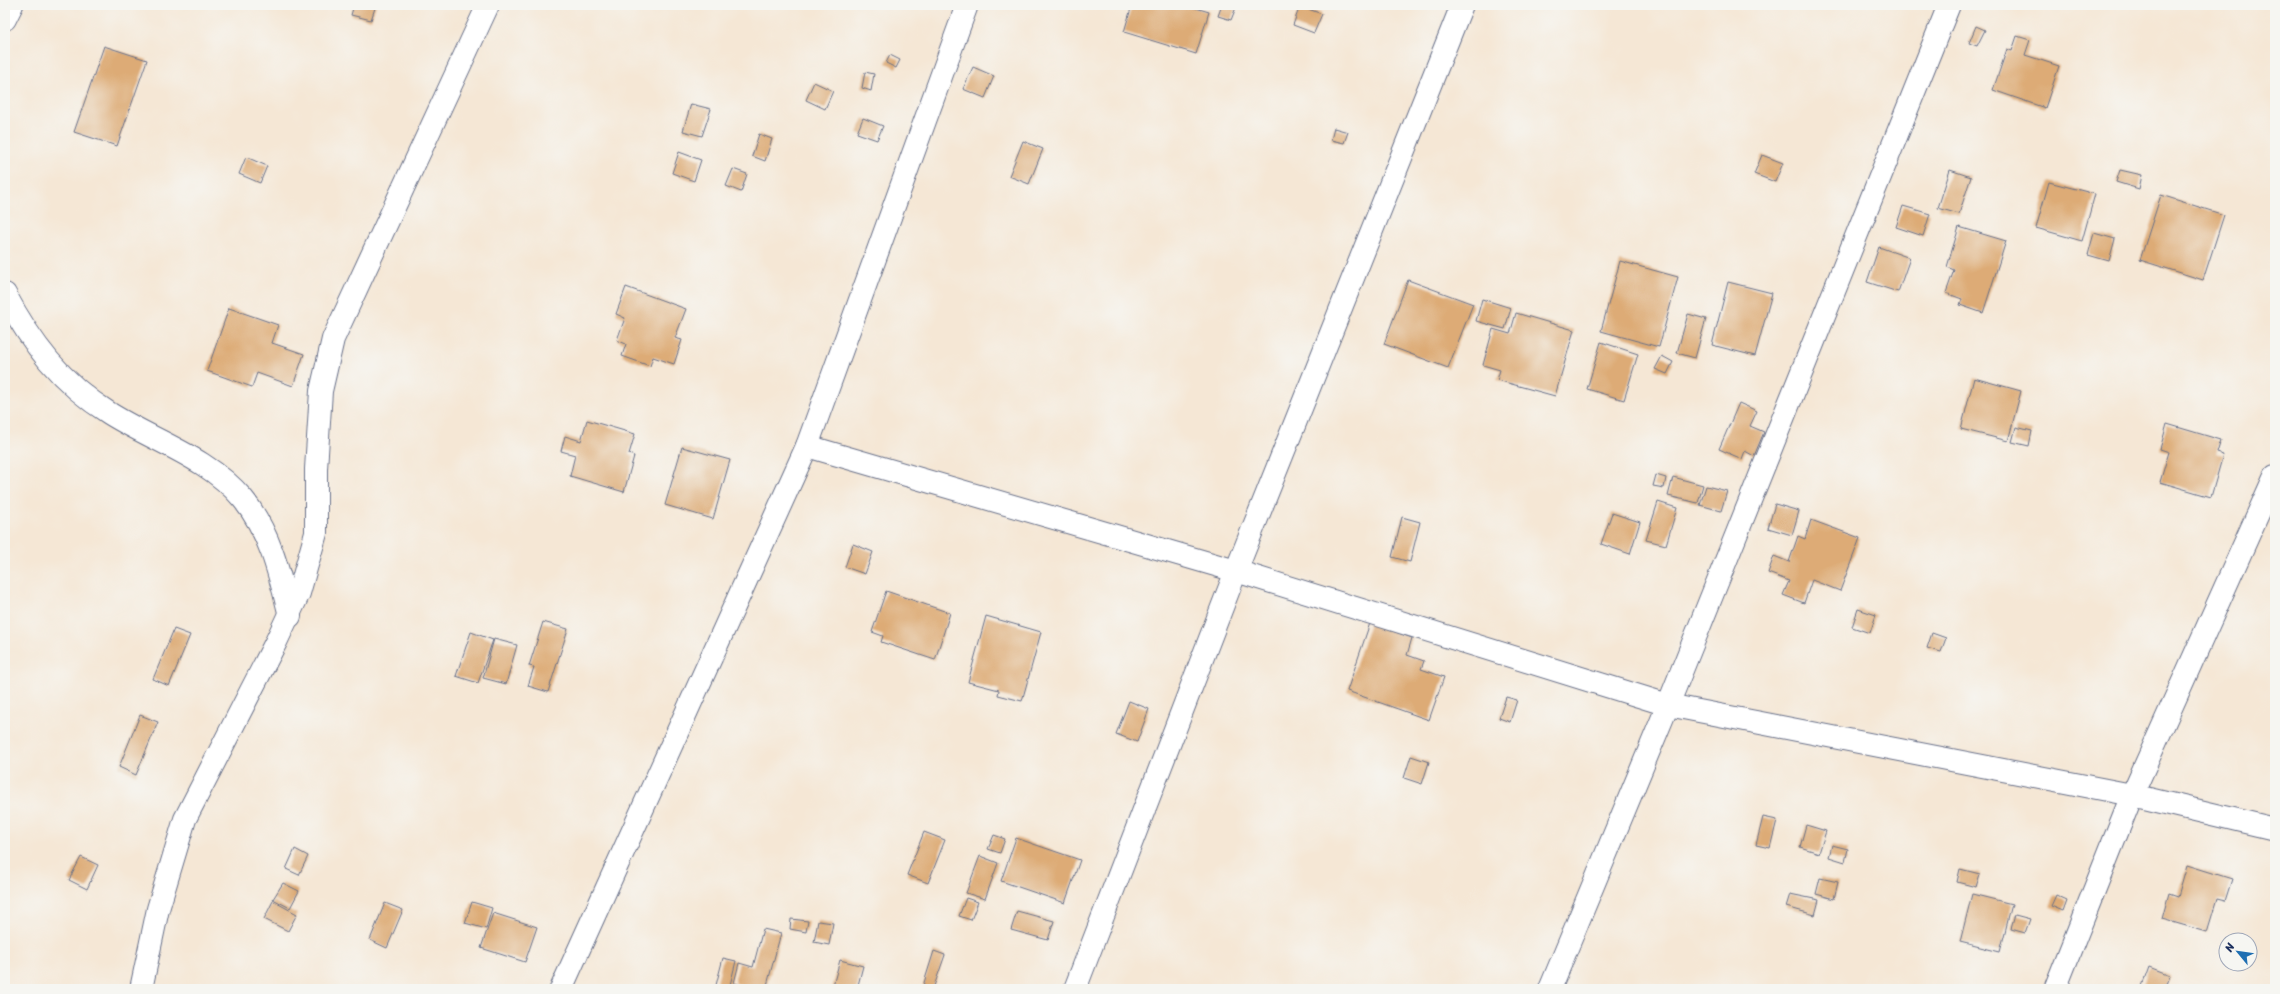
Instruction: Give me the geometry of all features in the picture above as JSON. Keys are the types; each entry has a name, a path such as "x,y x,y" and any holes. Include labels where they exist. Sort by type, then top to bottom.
{"street":[{"path":"5,19 12,5"},
{"path":"141,989 158,909 185,819 290,616 299,593 316,533 316,469 321,390 333,339 488,5"},
{"path":"561,989 807,446 967,5"},
{"path":"1076,989 1236,570 1462,5"},
{"path":"1550,989 1668,704 1950,5"},
{"path":"5,294 17,318 43,356 64,379 108,413 198,461 223,480 243,500 264,532 272,552 290,616"},
{"path":"807,446 1236,570 1668,704 2132,795 2275,830"},
{"path":"2055,989 2132,795 2275,476"}],"building":[{"path":"354,5 376,5 371,20 351,15"},
{"path":"1132,5 1186,5 1209,12 1196,54 1124,32"},
{"path":"1222,5 1237,5 1231,20 1218,16"},
{"path":"1300,6 1322,14 1314,33 1293,25"},
{"path":"1976,26 1985,30 1977,46 1969,43"},
{"path":"2017,36 2030,40 2025,55 2059,66 2045,108 1993,90 2007,49 2012,51"},
{"path":"104,46 147,60 117,146 74,132"},
{"path":"890,55 900,60 896,68 886,63"},
{"path":"973,67 994,76 985,98 963,89"},
{"path":"865,72 874,74 871,91 862,88"},
{"path":"814,82 833,91 825,109 806,100"},
{"path":"691,104 711,109 702,136 683,131"},
{"path":"863,118 883,126 877,140 857,133"},
{"path":"1334,128 1348,132 1344,143 1331,140"},
{"path":"759,134 772,139 765,161 752,156"},
{"path":"1023,141 1043,149 1029,184 1009,176"},
{"path":"679,152 701,160 694,181 672,173"},
{"path":"1762,155 1783,163 1775,182 1754,174"},
{"path":"246,157 267,166 260,183 239,174"},
{"path":"733,169 747,174 741,192 726,186"},
{"path":"1950,170 1971,177 1959,214 1938,208"},
{"path":"2120,170 2142,175 2139,189 2116,182"},
{"path":"2049,182 2095,194 2082,241 2036,228"},
{"path":"2161,195 2224,215 2203,280 2140,260"},
{"path":"1903,206 1930,214 1923,236 1896,227"},
{"path":"1959,227 2006,241 1983,313 1960,305 1962,299 1946,293 1954,270 1947,267"},
{"path":"2094,233 2115,239 2109,261 2088,255"},
{"path":"1879,247 1910,258 1898,292 1867,282"},
{"path":"1620,261 1678,277 1659,347 1601,331"},
{"path":"1408,280 1473,304 1448,368 1384,344"},
{"path":"1728,282 1772,293 1755,356 1712,345"},
{"path":"626,287 686,309 675,338 682,340 674,364 653,357 650,366 622,356 626,344 617,340 625,318 616,314"},
{"path":"1482,299 1511,308 1505,329 1476,321"},
{"path":"229,308 278,325 272,343 304,354 293,386 257,373 252,387 207,371"},
{"path":"1516,313 1574,330 1555,396 1497,380 1500,370 1483,365 1493,329 1510,334"},
{"path":"1688,314 1706,319 1695,358 1677,353"},
{"path":"1601,342 1638,354 1624,400 1587,389"},
{"path":"1662,356 1673,362 1667,374 1655,369"},
{"path":"1974,378 2021,391 2008,441 1961,429"},
{"path":"1739,403 1757,411 1750,426 1764,432 1754,456 1745,451 1742,459 1719,449"},
{"path":"587,420 635,434 629,454 634,456 624,492 570,476 575,455 561,451 565,436 581,441"},
{"path":"2167,424 2221,440 2217,453 2223,455 2211,497 2160,482 2169,452 2160,449"},
{"path":"2016,427 2032,431 2029,446 2012,442"},
{"path":"682,447 730,460 713,519 665,505"},
{"path":"1656,475 1666,478 1664,488 1653,486"},
{"path":"1673,477 1703,485 1698,503 1668,496"},
{"path":"1706,486 1727,491 1721,511 1700,505"},
{"path":"1658,502 1677,508 1666,545 1646,540"},
{"path":"1775,504 1799,511 1792,535 1768,528"},
{"path":"1612,513 1640,522 1630,554 1601,544"},
{"path":"1402,517 1420,522 1410,562 1392,557"},
{"path":"1811,520 1860,538 1840,591 1812,580 1804,603 1783,595 1789,581 1768,573 1774,556 1789,562 1798,536 1805,539"},
{"path":"853,544 873,552 865,574 845,567"},
{"path":"886,591 950,613 935,660 881,642 883,636 872,632"},
{"path":"1858,609 1876,615 1870,633 1852,627"},
{"path":"986,616 1041,632 1022,701 998,695 999,690 968,682"},
{"path":"543,622 568,629 548,692 528,686 534,667 529,666"},
{"path":"1370,623 1412,638 1407,655 1424,661 1421,669 1444,677 1429,720 1347,691"},
{"path":"174,629 190,635 169,686 153,679"},
{"path":"471,632 493,640 478,683 456,676"},
{"path":"1932,633 1946,638 1941,652 1927,648"},
{"path":"494,639 517,645 506,684 483,678"},
{"path":"1506,697 1517,700 1510,722 1499,718"},
{"path":"1129,701 1149,709 1137,742 1116,734"},
{"path":"140,715 158,722 136,775 119,767"},
{"path":"1411,756 1429,762 1422,784 1404,778"},
{"path":"1763,817 1777,820 1770,848 1756,845"},
{"path":"1806,825 1826,831 1819,853 1800,847"},
{"path":"924,832 945,840 928,883 907,875"},
{"path":"994,835 1005,839 1000,853 988,849"},
{"path":"1016,838 1080,860 1065,903 1001,881"},
{"path":"1832,845 1848,849 1845,862 1829,857"},
{"path":"295,849 308,856 299,875 286,869"},
{"path":"980,856 998,863 985,899 966,893"},
{"path":"81,857 98,865 87,889 69,880"},
{"path":"2187,865 2232,879 2225,901 2217,899 2207,932 2162,919 2169,893 2178,896"},
{"path":"1960,869 1980,874 1976,887 1957,882"},
{"path":"1820,878 1838,882 1834,899 1816,894"},
{"path":"283,883 299,891 290,908 273,899"},
{"path":"1790,894 1819,900 1815,915 1786,907"},
{"path":"1972,894 2012,904 2000,952 1960,942"},
{"path":"2056,895 2067,900 2063,911 2051,906"},
{"path":"966,898 978,902 971,920 959,916"},
{"path":"273,901 297,914 288,931 264,919"},
{"path":"472,902 492,908 486,929 465,923"},
{"path":"385,903 403,910 387,948 370,940"},
{"path":"1017,911 1054,921 1048,940 1011,930"},
{"path":"493,913 537,927 525,962 481,948"},
{"path":"2015,915 2030,919 2025,933 2011,929"},
{"path":"791,919 808,921 806,932 790,929"},
{"path":"818,921 833,923 829,945 814,942"},
{"path":"763,929 781,933 766,989 756,989 734,983 739,963 753,967"},
{"path":"934,951 945,955 933,989 922,989"},
{"path":"723,958 736,961 729,989 715,989"},
{"path":"840,960 863,966 857,989 832,989"},
{"path":"2149,967 2170,975 2165,989 2141,989"}]}
